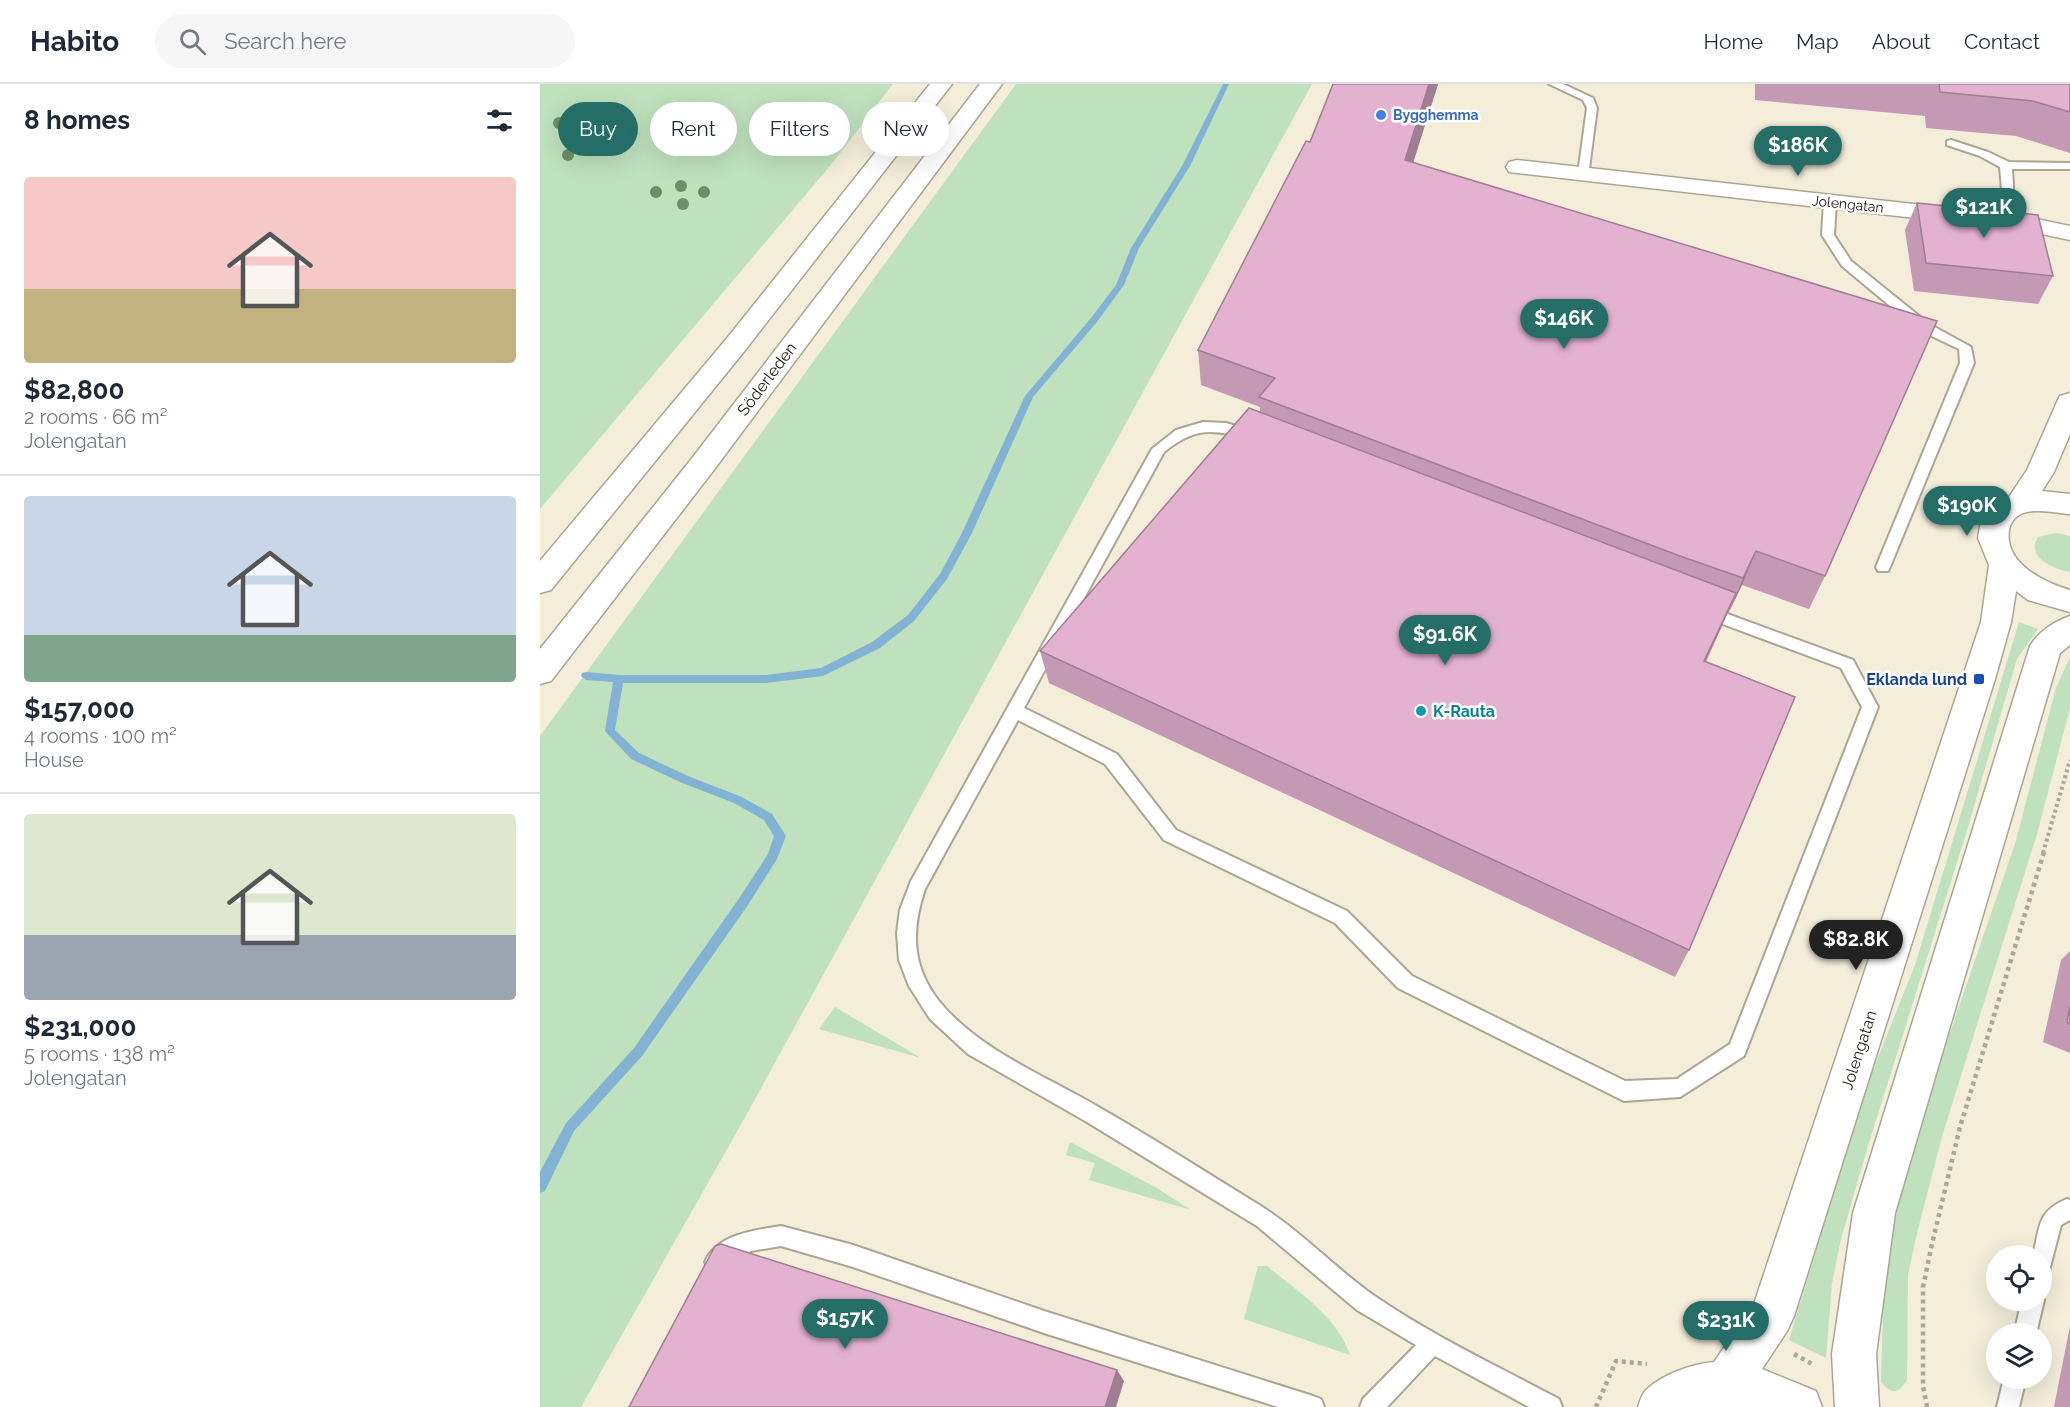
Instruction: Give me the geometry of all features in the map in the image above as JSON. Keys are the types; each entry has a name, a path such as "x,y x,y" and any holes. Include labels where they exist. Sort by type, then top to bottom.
{"main road":[{"path":"540,582 737,343 941,84"},
{"name":"Söderleden","path":"540,672 703,464 991,84"},
{"name":"Jolengatan","path":"1517,167 2009,221 2070,233"},
{"path":"2020,503 2040,472 2070,402"},
{"path":"2070,504 2044,500 2020,503 2002,512 1992,527 1992,546 2004,566 2036,591 2070,602"},
{"name":"Jolengatan","path":"1726,1383 1772,1316 1979,679 1996,622 2004,566"},
{"path":"1857,1407 1854,1354 1874,1213 2046,645 2070,628"},
{"path":"1660,1407 1684,1392 1704,1385 1726,1383 1751,1386 1767,1391 1800,1407"}],"lane":[{"path":"1554,84 1588,98"},
{"path":"1584,174 1592,108 1588,98 1591,84"},
{"path":"1951,143 1984,154 2006,165 2070,166"},
{"path":"2006,165 2009,221"},
{"path":"1830,202 1828,235 1846,263 1924,327 1965,347 1967,355 1968,363 1883,567"},
{"path":"1261,439 1227,426 1214,425 1183,432 1170,438 1159,449 917,887 909,910 906,933 908,960 925,996 937,1013 975,1048 1094,1115 1264,1219 1365,1302 1433,1343 1551,1407"},
{"path":"1014,710 1111,759 1170,835 1341,917 1405,982 1624,1091 1680,1088 1737,1050 1870,707 1847,664 1695,608"},
{"path":"2046,1245 2052,1219 2067,1209 2070,1210"},
{"path":"702,1283 725,1252 750,1241 781,1236 853,1256 1044,1323 1313,1407"},
{"path":"1371,1407 1433,1343"},
{"path":"2008,1407 2012,1389"}],"path":[{"path":"1927,1407 1923,1386 1923,1287 1932,1244 1960,1127 2023,925 2070,760"}],"green space":[{"path":"540,84 893,84 879,102 862,102 862,124 850,140 850,102 749,102 749,156 838,156 540,509"},
{"path":"1016,84 1312,84 743,1121 581,1407 540,1407 540,736"},
{"path":"2056,533 2070,536 2070,572 2049,565 2038,557 2035,551 2038,537"},
{"path":"2019,622 2038,629 2017,659 1965,837 1868,1146 1841,1239 1832,1283 1826,1358 1789,1340 1865,1090 1915,965"},
{"path":"2070,657 2070,708 2037,834 1943,1133 1917,1233 1908,1275 1907,1380 1901,1388 1892,1391 1881,1382 1883,1312 1888,1255 1902,1187 1944,1050 2015,844 2056,688"},
{"path":"835,1007 921,1058 819,1029"},
{"path":"1070,1142 1155,1187 1191,1210 1089,1180 1095,1163 1066,1155"},
{"path":"1258,1266 1267,1266 1315,1306 1336,1329 1350,1355 1244,1319"}],"building":[{"path":"1333,84 1429,84 1405,160 1937,321 1825,576 1756,551 1743,578 1680,556 1259,397 1275,378 1198,350 1306,141 1310,142"},
{"path":"1939,84 2070,84 2070,112 2033,101 1940,92"},
{"path":"1917,203 2038,215 2053,276 1926,263"},
{"name":"K-Rauta","path":"1249,408 1736,593 1704,661 1795,697 1689,950 1040,651"},
{"path":"2070,1006 2070,1024 2067,1022"},
{"path":"721,1244 1117,1370 1105,1407 629,1407 715,1246"}],"waterway":[{"path":"619,679 766,679 823,672 876,645 911,618 944,576 967,533 1029,396 1094,320 1120,285 1135,248 1186,166 1226,84"},
{"path":"586,676 619,679"},
{"path":"540,1186 570,1127 638,1052 744,901 773,856 780,836 768,817 738,800 684,779 635,756 610,731 619,679"}],"place":[{"name":"Bygghemma","path":"1381,115"},
{"name":"Eklanda lund","path":"1979,679"},
{"name":"K-Rauta","path":"1421,711"}]}
